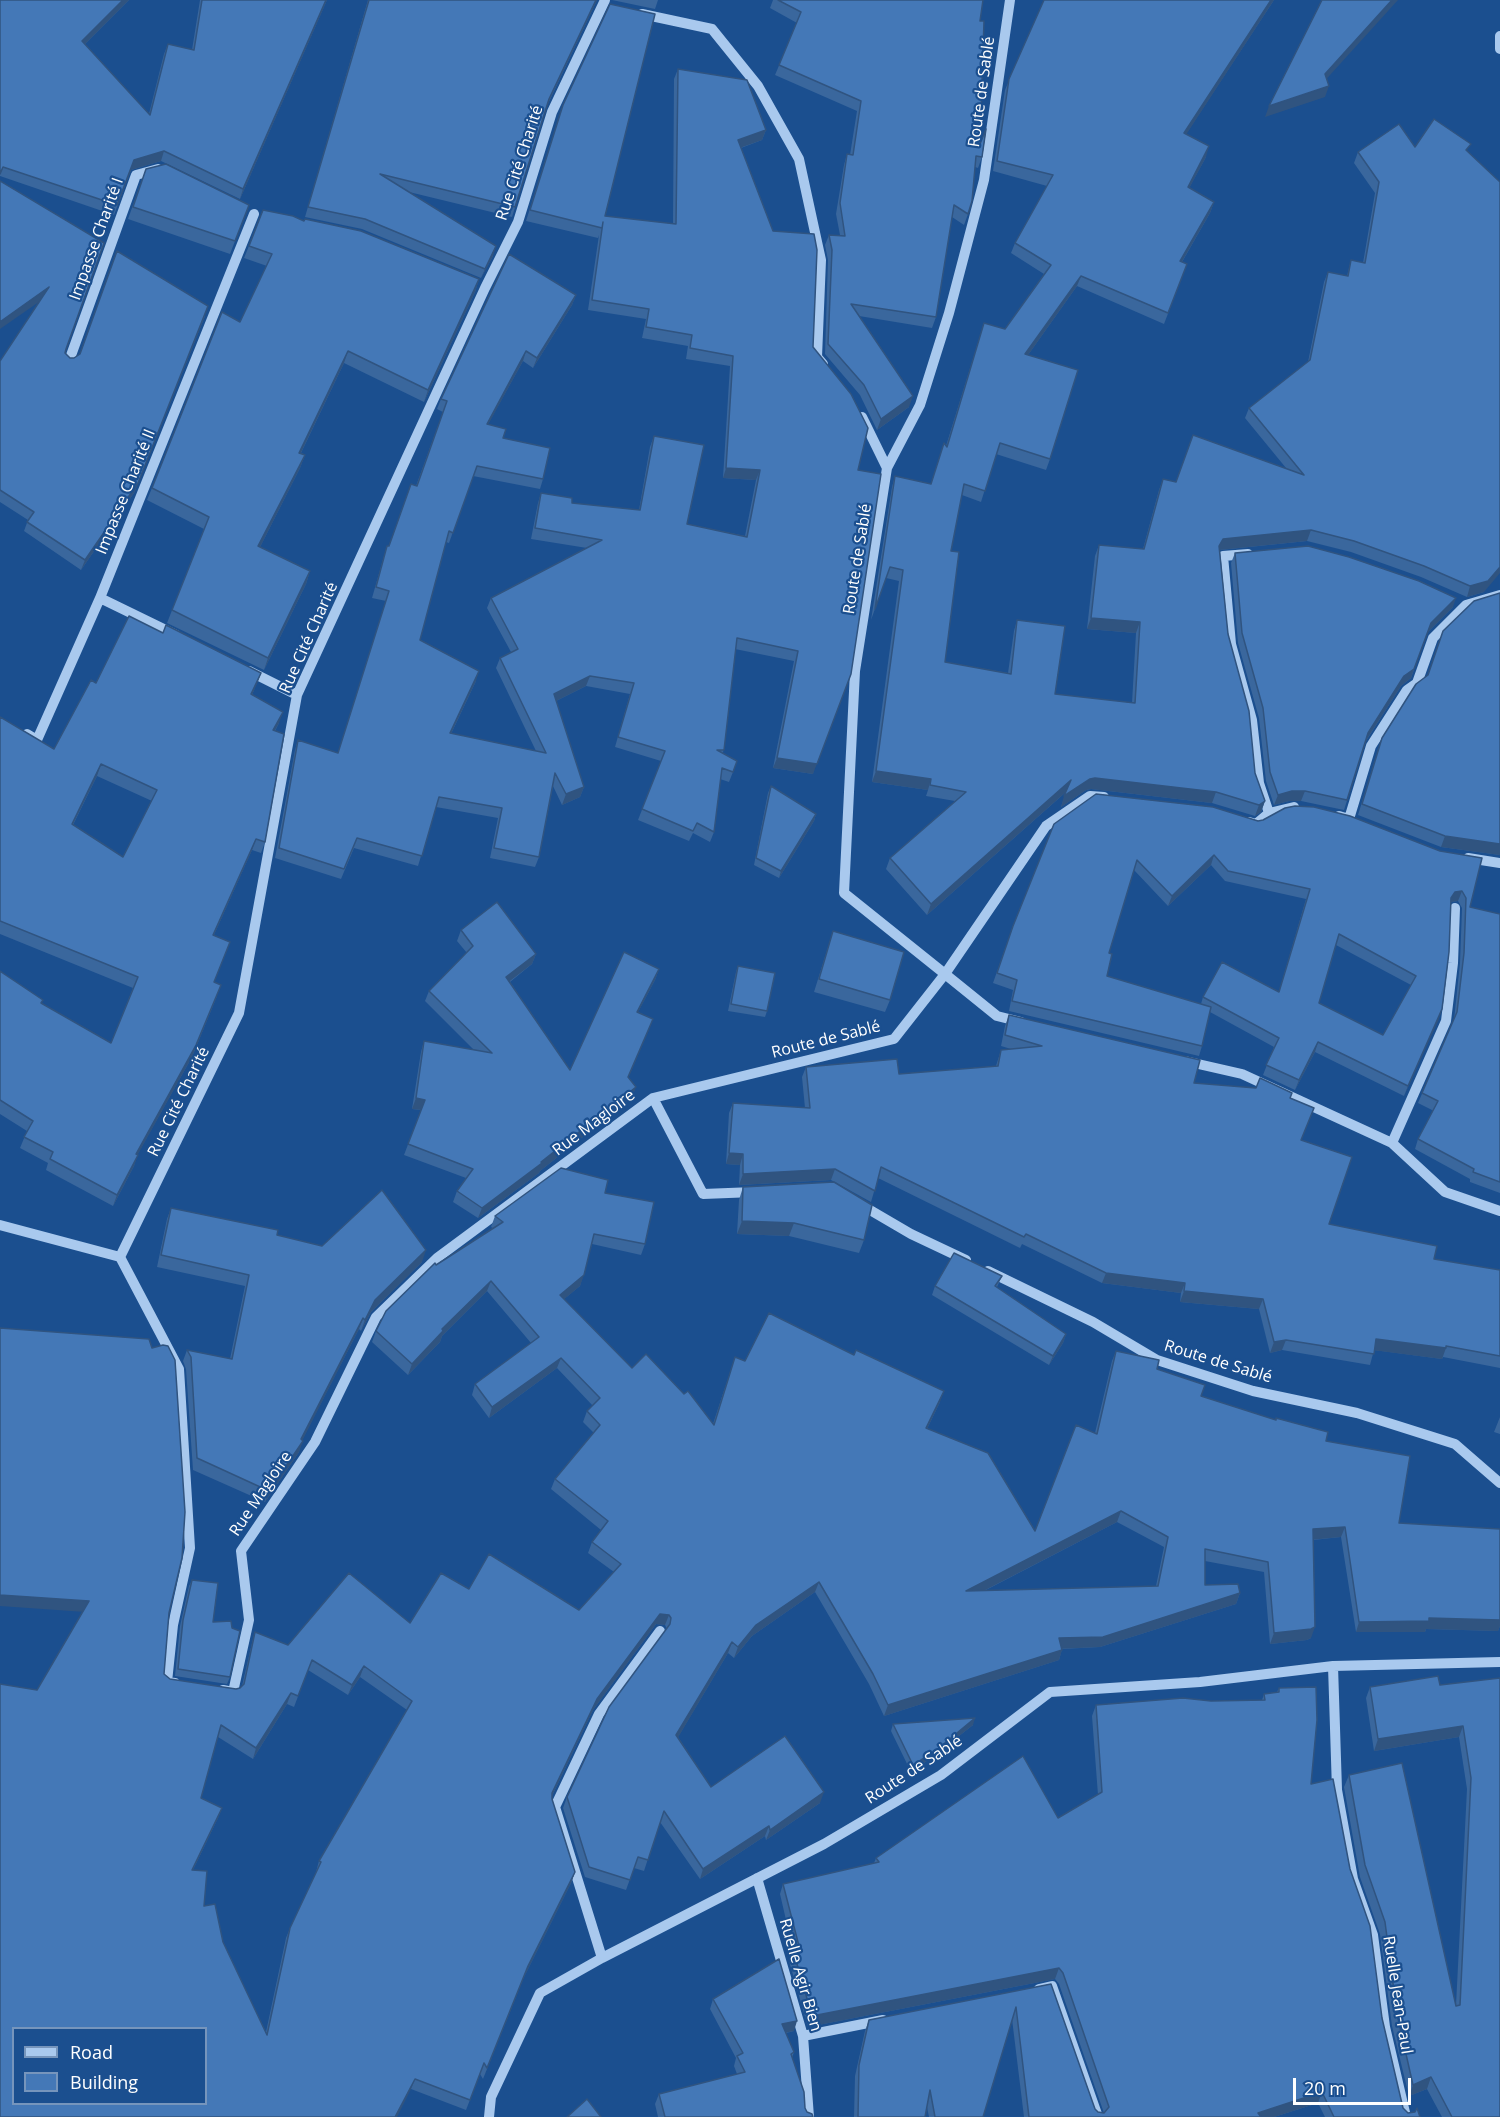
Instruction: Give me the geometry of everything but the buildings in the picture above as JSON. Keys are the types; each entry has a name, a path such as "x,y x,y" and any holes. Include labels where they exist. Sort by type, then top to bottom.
{"street":[{"name":"Route de Sablé","path":"653,1098 894,1039 945,974 844,893 855,671 887,468 920,405 949,313 984,180 1010,0"},
{"name":"Rue Cité Charité","path":"120,1257 239,1013 297,695 480,286 518,222 552,112 607,5"},
{"path":"636,13 712,29 758,86 799,159 820,260 818,357 832,374"},
{"path":"1500,36 1500,49"},
{"name":"Impasse Charité I","path":"69,361 136,175 162,168 172,173"},
{"name":"Impasse Charité II","path":"18,730 37,740 100,598 249,212 266,217"},
{"path":"859,410 887,468"},
{"path":"1258,553 1223,556 1231,644 1252,720 1259,783 1269,813"},
{"path":"1327,814 1354,821 1371,746 1407,690 1417,683 1433,638 1461,603 1500,596"},
{"path":"100,598 183,639"},
{"path":"235,664 297,695"},
{"path":"1032,1024 997,1016 945,974 1046,826 1090,796 1112,798"},
{"path":"1233,817 1256,824 1269,813 1293,807 1304,809"},
{"path":"1459,857 1500,863"},
{"path":"1392,1143 1446,1021 1453,963 1455,908"},
{"path":"1172,1058 1242,1074 1392,1143 1445,1192 1500,1211"},
{"path":"653,1098 703,1194 761,1191"},
{"name":"Rue Magloire","path":"211,1689 233,1692 249,1620 241,1551 315,1442 376,1317 437,1258 653,1098"},
{"name":"Route de Sablé","path":"851,1199 911,1234 1093,1323 1157,1360 1253,1391 1357,1413 1455,1444 1500,1484"},
{"path":"0,1225 120,1257 179,1369 190,1548 173,1625 167,1682 189,1685"},
{"path":"602,1958 555,1807 598,1714 660,1631"},
{"name":"Route de Sablé","path":"489,2117 491,2097 540,1994 602,1958 824,1844 941,1775 1050,1692 1200,1682 1333,1666 1500,1662"},
{"name":"Ruelle Jean-Paul","path":"1333,1666 1337,1790 1353,1879 1373,1935 1385,2028 1406,2117"},
{"name":"Ruelle Agir Bien","path":"757,1878 803,2036 809,2117"},
{"path":"1029,1991 1052,1986 1098,2117"},
{"path":"803,2036 894,2018"}]}
